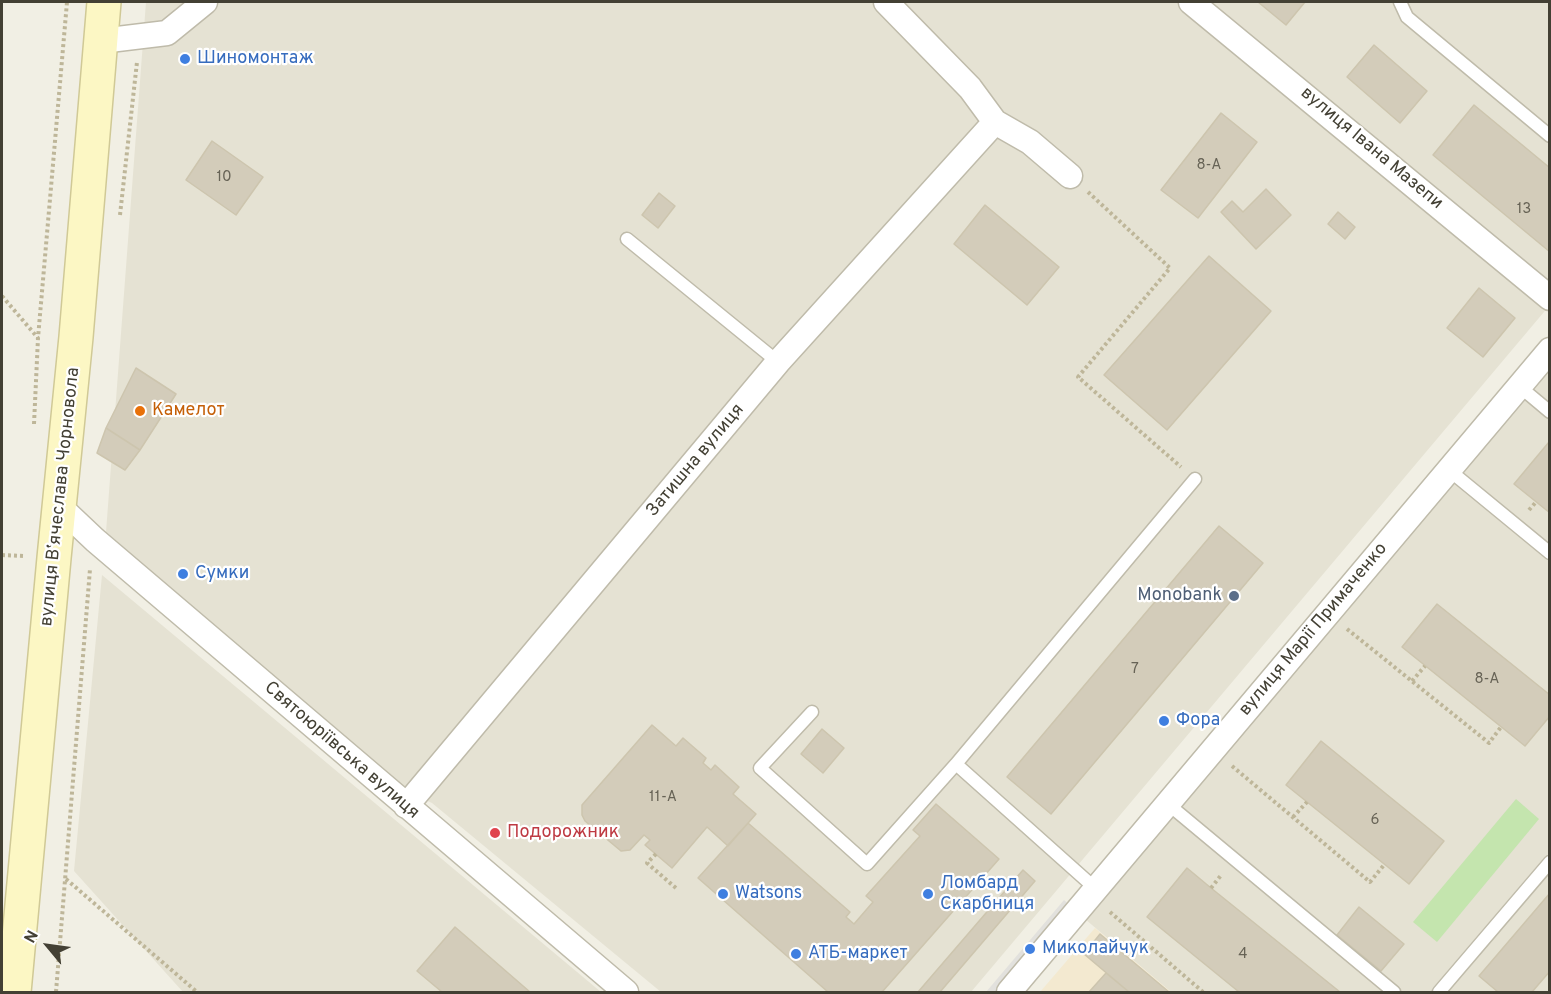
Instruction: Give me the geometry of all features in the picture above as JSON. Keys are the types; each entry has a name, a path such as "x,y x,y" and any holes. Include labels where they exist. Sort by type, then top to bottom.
{"street":[{"name":"вулиця Вʼячеслава Чорновола","path":"14,993 76,337 104,2"},
{"path":"101,41 167,33 205,2"},
{"path":"886,2 970,88 995,122 1030,142 1070,176"},
{"name":"вулиця Івана Мазепи","path":"1191,2 1550,298"},
{"name":"Затишна вулиця","path":"406,806 778,363 995,122"},
{"name":"вулиця Марії Примаченко","path":"1009,993 1101,899 1167,804 1550,350"},
{"name":"Святоюріївська вулиця","path":"59,506 95,540 626,993"}],"lane":[{"path":"1400,2 1407,17 1550,136"},
{"path":"627,239 778,363"},
{"path":"1519,386 1550,412"},
{"path":"1449,470 1550,553"},
{"path":"812,712 760,768 867,864 956,764 1195,479"},
{"path":"956,764 1101,899"},
{"path":"1167,804 1394,993"},
{"path":"1439,993 1550,862"}],"path":[{"path":"33,430 67,2"},
{"path":"1070,176 1170,268 1078,377 1195,479"},
{"path":"2,296 39,338"},
{"path":"56,993 90,563 95,540"},
{"path":"26,556 27,545"},
{"path":"1328,614 1489,743 1501,727"},
{"path":"1412,681 1425,666"},
{"path":"1213,750 1370,882 1384,865"},
{"path":"1293,817 1306,801"},
{"path":"656,854 647,863 676,889"},
{"path":"65,879 197,993"},
{"path":"1101,899 1203,993"}],"shaded area":[{"path":"146,2 1549,2 1549,306 971,992 661,992 432,803 401,789 106,532"},
{"path":"1549,368 1549,992 1171,992 1085,919"},
{"path":"102,575 601,992 183,992 74,871"},
{"path":"1064,900 1073,908 1003,992 986,992"},
{"path":"1095,928 1171,992 1040,992"}],"green space":[{"path":"1516,799 1539,819 1437,942 1413,922"}],"building":[{"path":"1258,2 1305,2 1286,25"},
{"path":"1374,45 1427,91 1400,123 1347,77"},
{"path":"1474,105 1550,168 1550,252 1433,155"},
{"path":"1221,113 1257,142 1198,218 1161,190"},
{"path":"212,141 263,177 236,215 186,180"},
{"path":"1266,189 1291,215 1256,249 1221,212 1232,201 1243,212"},
{"path":"659,193 675,206 658,228 642,215"},
{"path":"985,205 1059,267 1027,305 954,244"},
{"path":"1338,212 1355,227 1345,239 1328,224"},
{"path":"1209,256 1271,311 1167,430 1104,375"},
{"path":"1479,288 1515,318 1483,357 1447,328"},
{"name":"Камелот","path":"136,368 176,394 140,450 106,428"},
{"path":"106,428 140,450 125,470 97,453"},
{"path":"1550,443 1550,513 1514,484"},
{"path":"1219,526 1263,563 1051,814 1007,777"},
{"path":"1437,604 1550,695 1550,716 1525,746 1402,647"},
{"path":"652,725 676,746 683,738 706,758 703,763 711,770 715,765 739,787 733,794 756,814 728,846 707,827 672,868 645,845 650,840 644,835 630,850 621,851 585,821 582,815 582,805"},
{"path":"822,729 844,748 823,773 801,754"},
{"path":"1321,741 1444,841 1409,884 1286,785"},
{"path":"936,804 999,859 882,992 828,992 698,878 748,823 850,912 846,917 854,924 873,902 866,896 920,836 913,830"},
{"path":"1187,868 1340,992 1239,992 1147,917"},
{"path":"1023,870 1035,881 940,992 918,992"},
{"path":"1550,893 1550,971 1532,992 1498,992 1479,976"},
{"path":"1359,907 1404,944 1381,971 1337,935"},
{"path":"455,927 530,992 442,992 417,971"},
{"path":"1100,934 1169,992 1129,992 1084,954"},
{"path":"1106,973 1129,992 1089,992"}],"place":[{"name":"Шиномонтаж","path":"185,59"},
{"name":"Камелот","path":"140,411"},
{"name":"Сумки","path":"183,574"},
{"name":"Monobank","path":"1234,596"},
{"name":"Фора","path":"1164,721"},
{"name":"Подорожник","path":"495,833"},
{"name":"Watsons","path":"723,894"},
{"name":"Ломбард Скарбниця","path":"928,894"},
{"name":"Миколайчук","path":"1030,949"},
{"name":"АТБ-маркет","path":"796,954"}]}
